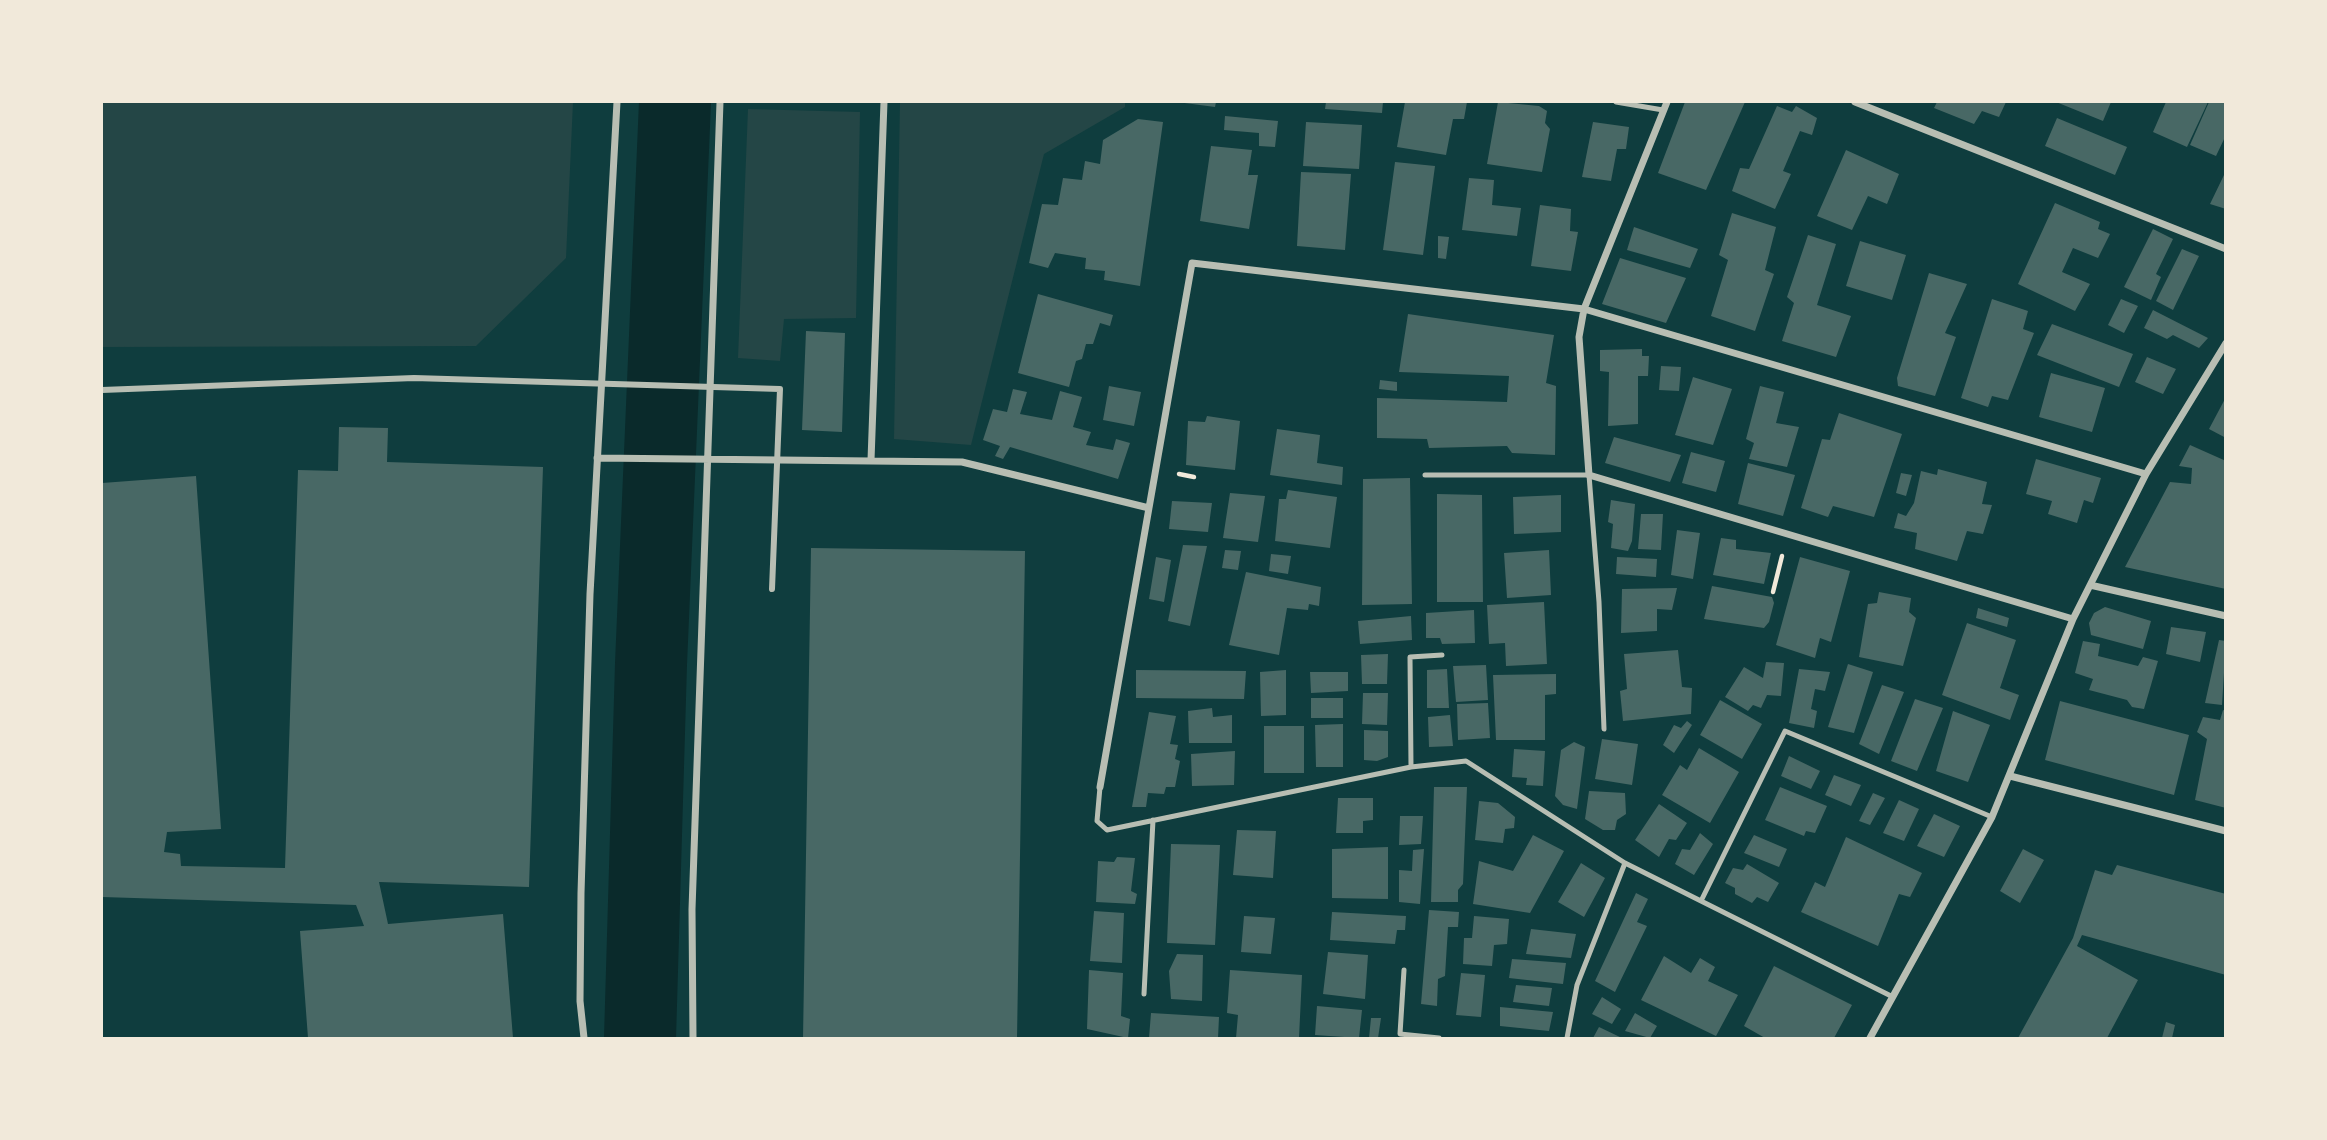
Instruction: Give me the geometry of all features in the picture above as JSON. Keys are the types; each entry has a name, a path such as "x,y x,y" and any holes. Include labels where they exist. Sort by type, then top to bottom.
{"street":[{"path":"584,1038 580,1001 581,893 597,458 617,102"},
{"path":"693,1038 692,922 720,102"},
{"path":"871,460 884,102"},
{"path":"1855,102 2225,249"},
{"path":"1665,106 1584,309 1579,337 1589,475 2073,619"},
{"path":"1100,787 1192,263 1584,309 2146,474"},
{"path":"1870,1038 1992,817 2073,619 2146,474 2225,343"},
{"path":"102,390 414,378 780,389 772,589"},
{"path":"597,458 962,462 1149,508"},
{"path":"2090,585 2225,616"},
{"path":"2010,776 2225,831"}],"lane":[{"path":"1616,102 1665,106"},
{"path":"1425,475 1589,475 1599,602 1604,729"},
{"path":"1411,767 1410,657 1442,655"},
{"path":"1701,901 1785,731 1992,817"},
{"path":"1100,787 1097,821 1107,830 1411,767 1466,761 1625,863 1893,998"},
{"path":"1144,994 1153,820"},
{"path":"1567,1038 1577,985 1625,863"},
{"path":"1404,970 1400,1034 1439,1038"}],"path":[{"path":"1773,592 1787,533"}],"shaded area":[{"path":"102,102 573,102 566,258 476,346 102,347"},
{"path":"900,102 1125,102 1125,107 1044,154 971,445 894,439"},
{"path":"748,109 860,112 856,318 784,319 780,361 738,358"}],"building":[{"path":"1177,102 1216,102 1215,107"},
{"path":"1326,102 1383,102 1382,113 1325,109"},
{"path":"1405,102 1467,102 1464,119 1453,119 1446,155 1397,147"},
{"path":"1498,102 1539,106 1547,111 1545,123 1550,129 1542,172 1487,164"},
{"path":"1685,102 1745,102 1706,190 1658,173"},
{"path":"1937,102 2006,102 1999,117 1982,111 1974,124 1934,108"},
{"path":"2056,102 2111,102 2103,121"},
{"path":"2166,102 2208,102 2187,147 2153,132"},
{"path":"2209,102 2226,102 2226,135 2216,156 2190,145"},
{"path":"1777,106 1792,112 1796,106 1817,118 1812,135 1800,131 1783,171 1791,174 1775,209 1732,191 1740,168 1749,169"},
{"path":"1225,116 1278,121 1275,147 1259,146 1259,133 1224,130"},
{"path":"2057,118 2127,147 2115,175 2045,146"},
{"path":"1138,119 1163,122 1140,286 1104,280 1105,271 1085,269 1086,258 1055,253 1048,268 1029,263 1042,204 1058,205 1063,178 1082,180 1085,161 1100,164 1103,140"},
{"path":"1306,122 1362,125 1359,169 1303,166"},
{"path":"1593,122 1629,127 1626,149 1617,149 1611,181 1582,177"},
{"path":"1211,146 1252,150 1248,175 1258,175 1249,229 1200,221"},
{"path":"1846,150 1899,174 1887,204 1868,196 1852,230 1817,216"},
{"path":"1395,162 1435,166 1423,255 1383,250"},
{"path":"1301,172 1351,174 1345,250 1297,246"},
{"path":"2224,175 2226,176 2226,209 2210,204"},
{"path":"1469,178 1494,180 1492,205 1521,208 1517,236 1462,230"},
{"path":"2055,203 2100,222 2098,229 2110,234 2098,258 2073,248 2062,272 2090,284 2075,311 2018,284"},
{"path":"1540,205 1571,209 1570,231 1578,232 1571,271 1531,266"},
{"path":"1732,213 1776,227 1765,270 1774,274 1755,331 1711,316 1728,260 1719,255"},
{"path":"1634,227 1698,249 1690,268 1627,250"},
{"path":"2153,229 2173,239 2156,274 2161,277 2151,300 2124,287"},
{"path":"1808,235 1836,244 1817,305 1851,316 1836,357 1782,341 1794,303 1787,297"},
{"path":"1438,236 1449,237 1446,259 1438,258"},
{"path":"1860,241 1906,255 1892,300 1846,286"},
{"path":"2182,249 2199,256 2173,310 2156,301"},
{"path":"1620,258 1686,278 1666,323 1602,304"},
{"path":"1929,273 1967,284 1945,333 1956,337 1935,396 1898,386 1897,378"},
{"path":"1038,294 1113,315 1110,326 1100,323 1093,344 1086,344 1082,359 1076,361 1069,387 1018,373"},
{"path":"1992,299 2028,311 2023,329 2034,333 2008,400 1992,396 1988,407 1961,398"},
{"path":"2121,299 2138,306 2124,333 2108,325"},
{"path":"2153,310 2208,338 2199,348 2173,335 2167,339 2144,328"},
{"path":"1408,314 1554,335 1546,383 1556,386 1555,455 1512,453 1507,446 1429,448 1427,439 1377,438 1377,398 1507,402 1509,376 1399,372"},
{"path":"2052,324 2133,354 2119,387 2037,355"},
{"path":"806,331 845,333 842,432 802,430"},
{"path":"1642,349 1642,356 1649,356 1648,376 1638,376 1638,424 1608,426 1609,372 1600,371 1600,350"},
{"path":"2147,357 2176,369 2163,394 2135,382"},
{"path":"1661,366 1681,367 1679,391 1659,390"},
{"path":"2051,373 2105,388 2092,432 2039,417"},
{"path":"1693,377 1732,389 1713,445 1675,435"},
{"path":"1380,380 1397,382 1397,391 1379,389"},
{"path":"1109,386 1141,392 1134,426 1103,420"},
{"path":"1760,386 1784,392 1776,423 1799,427 1787,467 1749,459 1754,443 1746,439"},
{"path":"1013,389 1027,392 1020,414 1052,420 1060,391 1082,397 1073,427 1091,432 1086,445 1113,450 1116,439 1130,443 1118,479 1010,447 1003,459 995,456 1000,446 983,440 993,409 1007,412"},
{"path":"2226,397 2226,438 2209,429"},
{"path":"1839,413 1902,434 1874,517 1833,506 1828,517 1801,508 1822,439 1830,440"},
{"path":"1207,416 1240,421 1235,470 1186,465 1188,421 1205,422"},
{"path":"339,427 388,428 387,462 543,467 529,887 379,882 388,924 503,914 513,1038 308,1038 300,931 364,926 356,905 102,897 102,483 196,476 221,829 167,832 164,852 180,854 181,866 285,868 298,470 338,471"},
{"path":"1277,429 1320,435 1317,463 1343,467 1342,485 1270,475"},
{"path":"1614,437 1681,455 1670,482 1605,463"},
{"path":"2190,445 2226,461 2226,589 2125,567 2170,482 2191,484 2192,468 2179,466"},
{"path":"1691,452 1725,461 1716,492 1682,483"},
{"path":"2036,459 2101,478 2093,503 2084,500 2077,523 2048,514 2052,501 2026,494"},
{"path":"1748,463 1795,475 1783,516 1738,504"},
{"path":"1938,469 1987,482 1982,504 1992,505 1983,534 1967,531 1957,561 1915,549 1917,533 1894,528 1898,513 1906,516 1914,503 1921,471 1937,475"},
{"path":"1901,473 1912,475 1906,496 1896,493"},
{"path":"1410,478 1412,604 1362,605 1363,479"},
{"path":"1288,490 1337,497 1330,548 1275,541 1279,499 1286,499"},
{"path":"1230,493 1265,496 1258,542 1223,538"},
{"path":"1437,494 1482,495 1483,602 1437,602"},
{"path":"1561,495 1561,532 1514,534 1513,497"},
{"path":"1611,500 1635,504 1632,541 1628,551 1611,548 1613,524 1608,522"},
{"path":"1172,501 1212,503 1208,532 1169,529"},
{"path":"1641,514 1663,514 1661,550 1638,549"},
{"path":"1677,530 1700,533 1693,579 1671,575"},
{"path":"1721,538 1736,540 1736,549 1771,553 1764,584 1713,575"},
{"path":"1183,545 1207,546 1190,626 1168,621"},
{"path":"811,548 1025,551 1017,1038 803,1038"},
{"path":"1225,550 1241,551 1238,570 1222,568"},
{"path":"1549,550 1551,595 1507,598 1504,553"},
{"path":"1271,554 1291,556 1288,574 1269,571"},
{"path":"1156,557 1171,560 1164,602 1149,599"},
{"path":"1617,557 1657,559 1656,577 1616,574"},
{"path":"1800,557 1850,571 1831,642 1820,638 1815,658 1776,645"},
{"path":"1246,572 1321,587 1319,606 1309,604 1308,610 1287,608 1279,655 1229,645"},
{"path":"1712,586 1772,597 1774,603 1769,622 1764,628 1704,619"},
{"path":"1677,588 1672,610 1657,609 1657,631 1621,633 1622,589"},
{"path":"1879,592 1911,598 1909,612 1916,618 1903,666 1859,657 1868,604 1877,603"},
{"path":"1544,602 1547,664 1506,666 1505,643 1489,644 1487,605"},
{"path":"2105,607 2151,621 2143,649 2091,635 2089,623 2094,613"},
{"path":"1978,608 2009,618 2007,627 1976,618"},
{"path":"1474,610 1475,643 1442,644 1440,638 1426,638 1426,613"},
{"path":"1411,616 1412,640 1360,644 1358,621"},
{"path":"1967,623 2016,640 2000,688 2019,695 2010,720 1942,695"},
{"path":"2171,627 2206,632 2200,662 2166,654"},
{"path":"2219,640 2226,641 2222,705 2205,703"},
{"path":"2083,641 2100,644 2098,656 2138,666 2143,657 2158,661 2144,709 2132,707 2127,700 2089,690 2093,679 2075,673"},
{"path":"1678,650 1682,687 1692,688 1691,714 1623,721 1620,691 1627,689 1624,654"},
{"path":"1388,654 1387,684 1362,684 1361,655"},
{"path":"1766,662 1784,663 1781,696 1767,695 1761,708 1753,705 1748,711 1725,697 1744,667 1763,678"},
{"path":"1848,664 1873,672 1854,733 1828,727"},
{"path":"1486,665 1488,700 1456,702 1453,666"},
{"path":"1447,669 1449,708 1427,708 1427,670"},
{"path":"1799,669 1830,672 1825,691 1815,689 1811,709 1817,711 1814,728 1789,723"},
{"path":"1136,670 1246,671 1244,699 1136,698"},
{"path":"1286,670 1286,715 1261,716 1260,672"},
{"path":"1310,672 1348,672 1348,691 1311,693"},
{"path":"1556,674 1556,694 1545,695 1545,740 1496,740 1493,675"},
{"path":"1882,685 1904,692 1879,754 1859,744"},
{"path":"1363,693 1388,693 1387,725 1362,724"},
{"path":"1311,698 1343,698 1343,718 1311,718"},
{"path":"1915,699 1943,708 1917,771 1891,761"},
{"path":"1720,700 1762,724 1742,759 1700,735"},
{"path":"2060,701 2189,735 2174,795 2045,760"},
{"path":"1488,703 1490,738 1458,740 1457,704"},
{"path":"1212,708 1213,717 1232,715 1232,743 1189,743 1188,711"},
{"path":"2223,710 2226,711 2226,808 2195,800 2207,739 2197,732 2203,717 2220,720"},
{"path":"1953,711 1990,725 1968,782 1936,771"},
{"path":"1149,712 1176,716 1170,744 1178,745 1175,759 1180,761 1175,787 1166,787 1164,794 1148,793 1146,807 1132,807"},
{"path":"1450,715 1453,746 1429,747 1428,717"},
{"path":"1687,721 1692,725 1674,753 1663,745 1674,725 1681,728"},
{"path":"1343,724 1343,767 1316,767 1315,725"},
{"path":"1264,726 1304,726 1304,773 1264,773"},
{"path":"1364,730 1388,731 1388,757 1377,761 1364,760"},
{"path":"1602,739 1638,744 1632,785 1595,779"},
{"path":"1574,742 1585,747 1577,809 1563,805 1555,796 1561,750"},
{"path":"1699,748 1739,772 1710,823 1662,795 1680,765 1687,770"},
{"path":"1514,749 1545,751 1543,786 1526,785 1527,778 1512,777"},
{"path":"1235,751 1234,785 1192,786 1191,754"},
{"path":"1789,756 1820,771 1811,789 1781,776"},
{"path":"1834,775 1861,785 1851,806 1825,795"},
{"path":"1434,787 1467,787 1463,884 1458,890 1458,902 1431,902"},
{"path":"1780,787 1827,806 1815,833 1806,831 1804,836 1765,820"},
{"path":"1589,791 1625,793 1626,814 1617,820 1615,830 1603,830 1585,819"},
{"path":"1873,793 1885,798 1870,825 1859,821"},
{"path":"1338,798 1373,798 1373,820 1363,821 1363,833 1336,833"},
{"path":"1899,800 1919,809 1904,841 1883,833"},
{"path":"1479,801 1498,803 1515,817 1514,828 1505,829 1503,843 1475,840"},
{"path":"1659,804 1687,823 1676,840 1669,839 1659,857 1635,840"},
{"path":"1934,814 1960,826 1944,857 1917,846"},
{"path":"1400,816 1423,816 1421,844 1399,845"},
{"path":"1237,830 1276,831 1273,878 1233,875"},
{"path":"1700,833 1713,844 1694,875 1675,864 1682,849 1690,850"},
{"path":"1533,835 1564,851 1530,913 1473,904 1479,861 1513,871"},
{"path":"1754,835 1787,849 1779,867 1744,853"},
{"path":"1846,837 1922,873 1910,897 1899,894 1878,946 1801,912 1815,882 1825,887"},
{"path":"1171,844 1220,845 1215,945 1167,943"},
{"path":"1388,847 1388,899 1332,898 1332,849"},
{"path":"1424,849 1420,904 1399,902 1399,870 1412,871 1413,850"},
{"path":"2023,849 2044,860 2020,903 2000,891"},
{"path":"1117,857 1135,858 1131,891 1137,894 1135,904 1096,902 1098,861 1114,862"},
{"path":"1581,863 1605,878 1584,917 1558,902"},
{"path":"1747,864 1779,883 1768,902 1757,897 1752,903 1735,894 1735,888 1725,883 1733,868 1743,870"},
{"path":"2117,865 2226,894 2226,975 2082,935 2077,946 2138,980 2107,1038 2018,1038 2073,938 2095,870 2112,875"},
{"path":"1636,893 1648,899 1637,922 1647,926 1615,992 1595,981"},
{"path":"1429,910 1459,912 1458,927 1448,927 1445,976 1438,979 1437,1006 1421,1004"},
{"path":"1094,911 1124,913 1122,963 1090,961"},
{"path":"1332,912 1406,916 1405,930 1397,930 1395,944 1330,940"},
{"path":"1244,916 1275,918 1271,954 1241,952"},
{"path":"1474,916 1509,919 1507,944 1494,945 1492,966 1463,964 1464,938 1472,938"},
{"path":"1531,929 1576,934 1571,958 1526,954"},
{"path":"1328,952 1368,955 1365,999 1323,994"},
{"path":"1177,954 1203,955 1202,1001 1171,999 1169,971"},
{"path":"1664,956 1691,973 1700,958 1715,967 1708,981 1738,995 1716,1036 1641,1000"},
{"path":"1512,959 1566,963 1563,984 1509,978"},
{"path":"1774,966 1852,1005 1834,1038 1765,1038 1744,1026"},
{"path":"1089,970 1123,973 1121,1016 1130,1019 1128,1038 1087,1029"},
{"path":"1230,970 1302,975 1299,1038 1236,1038 1238,1015 1227,1013"},
{"path":"1461,973 1485,975 1481,1017 1456,1015"},
{"path":"1516,985 1552,988 1549,1006 1513,1002"},
{"path":"1602,997 1621,1009 1612,1024 1592,1014"},
{"path":"1317,1006 1362,1010 1359,1038 1315,1035"},
{"path":"1500,1007 1553,1012 1549,1031 1500,1026"},
{"path":"1151,1013 1219,1017 1218,1038 1149,1038"},
{"path":"1635,1013 1657,1026 1650,1038 1625,1031"},
{"path":"1371,1018 1381,1018 1378,1038 1369,1038"},
{"path":"2166,1022 2175,1025 2172,1038 2162,1038"},
{"path":"1599,1027 1622,1038 1593,1038"}],"waterway":[{"path":"640,1038 651,664 675,102"}]}
